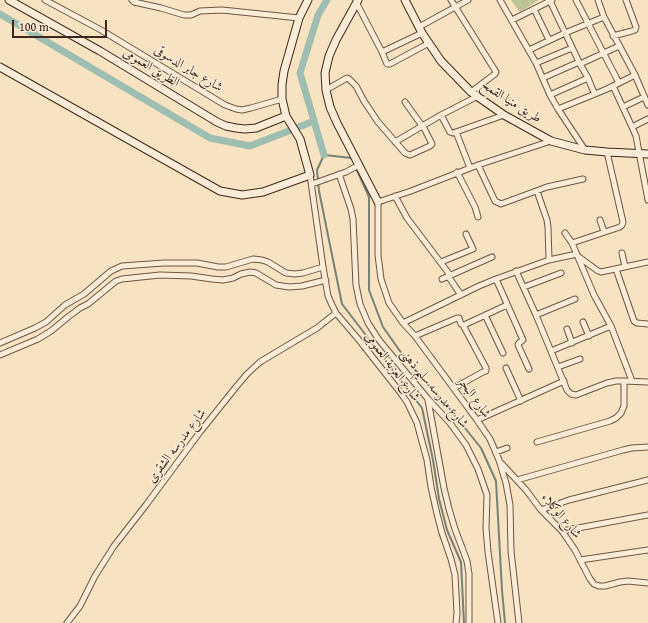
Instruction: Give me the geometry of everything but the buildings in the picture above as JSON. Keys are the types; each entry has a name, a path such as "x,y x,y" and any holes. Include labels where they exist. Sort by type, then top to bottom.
{"street":[{"name":"الطريق العمومى","path":"9,0 100,51 216,122 236,128 250,128 271,123 286,116"},
{"name":"شارع جابر الدسوقى","path":"45,0 101,30 230,107 242,110 282,99"},
{"path":"132,0 134,2 184,15 191,15 200,11 222,10 299,18"},
{"path":"0,67 220,191 242,195 263,192 310,175 300,140 286,116 282,99 284,71 299,18 308,0"},
{"name":"طريق منيا القمح","path":"405,0 421,30 441,61 471,92 504,115 551,141 584,150 648,154"},
{"path":"451,0 496,72 471,92"},
{"path":"382,52 421,30 468,0"},
{"path":"500,0 536,63 550,95 584,150"},
{"path":"512,20 551,0 572,48 595,94"},
{"path":"576,0 619,83"},
{"path":"598,0 613,36 635,75 648,105"},
{"path":"613,36 635,30 636,27 626,0"},
{"path":"357,1 388,65 429,43"},
{"path":"357,1 329,56 326,73 326,90 330,107 337,123 378,202 427,186 457,172 551,141"},
{"path":"534,9 549,40"},
{"path":"529,50 604,17"},
{"path":"543,78 619,46"},
{"path":"536,63 572,48"},
{"path":"558,109 595,94 635,75"},
{"path":"326,90 347,78 349,79 356,86 378,122 405,153 410,155 431,146 428,135 405,102"},
{"path":"550,95 588,78"},
{"path":"613,86 636,136 648,200"},
{"path":"395,142 441,115 478,96"},
{"path":"623,107 644,97"},
{"path":"441,115 450,132 453,133 504,115"},
{"path":"632,126 648,119"},
{"path":"456,132 470,168"},
{"path":"572,243 620,227 622,225 623,222 607,152"},
{"path":"313,184 346,172 359,165"},
{"path":"478,165 495,202 501,204 547,187 583,179"},
{"path":"457,172 472,201 478,217"},
{"name":"شارع مدرسه سليم ذهنى","path":"339,174 353,219 356,285 360,304 368,323 379,340 450,423 466,445 478,469 486,495 488,552 498,623"},
{"name":"شارع العزبة العمومى","path":"310,175 313,184 328,296 336,313 400,392 417,423 427,460 437,514 455,575 457,613 456,623"},
{"path":"537,191 547,220 549,260"},
{"path":"395,196 407,218 441,262 461,295"},
{"name":"شارع البحر","path":"378,202 378,254 381,279 389,303 478,420 490,439 500,460 510,505 511,551 519,623"},
{"path":"600,220 604,232"},
{"path":"565,233 578,255 594,295 611,326 632,381"},
{"path":"441,262 473,249 466,234"},
{"path":"622,253 625,267"},
{"path":"403,323 496,279 549,260 578,255 598,271 604,272 648,262"},
{"path":"442,279 492,257"},
{"path":"0,343 17,337 46,322 111,272 122,266 164,263 197,263 226,267 253,259 268,262 286,273 304,274 323,267"},
{"path":"616,269 634,321 637,323 648,324"},
{"path":"516,271 568,392 576,395 607,383 624,381 648,382"},
{"path":"0,355 51,332 68,316 88,304 116,281 122,278 160,275 191,276 223,280 250,272 256,273 276,284 289,287 302,286 326,280"},
{"path":"524,287 561,273"},
{"path":"496,279 523,340 518,345 529,369"},
{"path":"536,315 575,299"},
{"path":"463,325 507,305"},
{"path":"62,310 68,316"},
{"name":"شارع مدرسه الشقرى","path":"67,623 80,606 95,576 114,546 236,387 260,362 317,328 336,313"},
{"path":"485,315 503,353"},
{"path":"415,336 458,318 486,368 486,371 454,388"},
{"path":"583,322 589,336"},
{"path":"551,351 611,326"},
{"path":"567,329 572,342"},
{"path":"17,337 20,345"},
{"path":"558,367 580,359"},
{"path":"506,368 520,401"},
{"path":"537,442 616,418 624,406 624,381"},
{"path":"478,420 564,382"},
{"path":"428,399 448,509 467,561 469,574 469,623"},
{"path":"517,480 623,450 648,447"},
{"path":"496,452 507,448"},
{"name":"شارع الوكلاء","path":"500,460 541,510 562,531 572,545 594,584 605,586 628,581 648,583"},
{"path":"541,510 569,500 648,480"},
{"path":"562,531 648,515"},
{"path":"580,560 648,550"}],"green space":[{"path":"511,0 539,0 520,12"}],"waterway":[{"path":"324,155 300,73 318,15 327,0"},
{"path":"0,14 210,138 250,146 314,121"},
{"path":"352,158 324,155 317,170 319,191 342,304 422,408 433,460 439,499 447,530 461,562 464,623"},
{"path":"356,168 369,197 369,290 383,327 407,361 449,408 481,448 496,481 505,623"}]}
